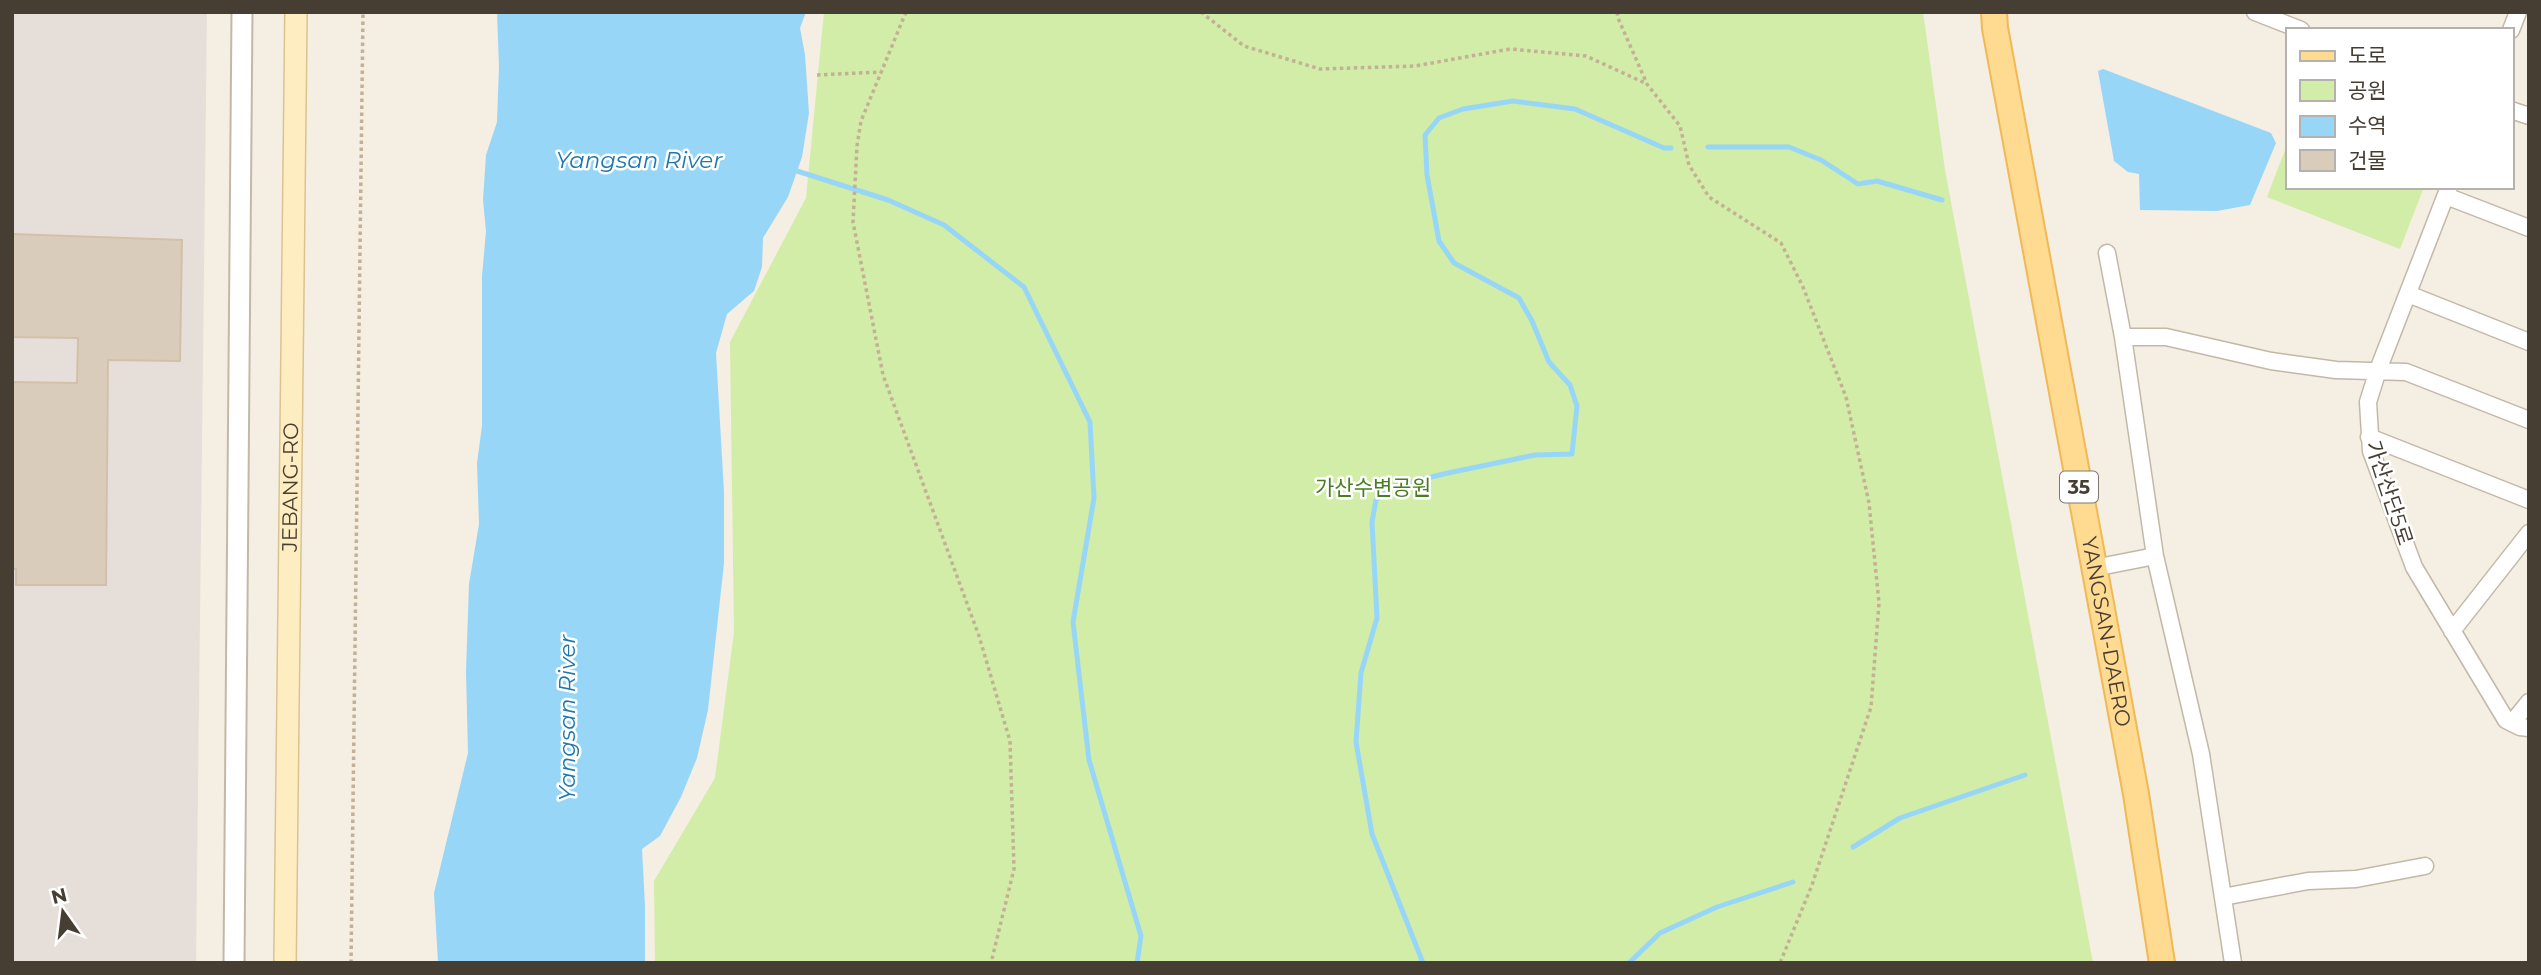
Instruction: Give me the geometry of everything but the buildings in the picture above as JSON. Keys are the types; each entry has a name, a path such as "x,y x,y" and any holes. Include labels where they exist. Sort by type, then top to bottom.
{"main road":[{"name":"JEBANG-RO","path":"285,963 296,12"},
{"name":"YANGSAN-DAERO","path":"1994,12 2136,794 2162,963"}],"street":[{"path":"234,963 242,12"},
{"path":"2255,12 2296,28"},
{"path":"2448,191 2529,228"},
{"name":"가산산단5로","path":"2448,191 2378,370 2368,402 2369,437 2371,451 2414,568 2506,720 2512,723"},
{"path":"2107,253 2123,337 2155,556 2201,754 2233,963"},
{"path":"2407,294 2529,342"},
{"path":"2123,337 2166,337 2271,360 2336,370 2406,372 2529,419"},
{"path":"2369,437 2529,500"},
{"path":"2452,631 2529,533"},
{"path":"2094,568 2155,556"},
{"path":"2529,702 2512,723 2529,727"},
{"path":"2223,897 2308,881 2356,879 2425,866"}],"path":[{"path":"351,963 363,12"},
{"path":"905,12 861,121 853,222 883,375 979,636 1010,741 1014,869 991,963"},
{"path":"1201,12 1244,46 1320,69 1415,66 1510,49 1586,56 1647,84"},
{"path":"1617,12 1647,84 1680,126 1689,165 1709,197 1781,243 1803,286 1846,397 1869,503 1880,603 1871,707 1812,886 1780,963"},
{"path":"817,75 881,72"}],"shaded area":[{"path":"12,12 207,12 196,963 12,963"}],"green space":[{"name":"가산수변공원","path":"824,12 1923,12 1945,170 2093,963 655,963 654,881 715,778 734,632 730,342 806,198"},
{"path":"2286,148 2286,189 2423,189 2400,249 2267,197"}],"water":[{"name":"Yangsan River","path":"497,12 806,12 800,28 805,55 809,113 802,157 788,197 763,238 762,267 754,291 727,314 716,353 724,492 724,563 708,710 697,758 681,797 660,836 642,849 645,963 438,963 434,893 468,753 466,672 469,584 479,524 477,463 482,426 482,276 486,231 483,200 486,155 497,122"},
{"path":"2103,69 2271,133 2276,143 2250,205 2217,211 2140,210 2139,174 2128,172 2114,161 2098,71"}],"waterway":[{"path":"1423,963 1372,834 1356,742 1361,673 1377,618 1372,522 1376,500 1394,486 1448,473 1535,455 1572,454 1577,406 1570,385 1549,362 1519,298 1454,263 1439,241 1427,175 1425,135 1439,118 1463,109 1513,101 1575,109 1664,148 1671,148"},
{"path":"1708,147 1789,147 1821,160 1858,184 1877,181 1942,200"},
{"path":"797,171 888,200 944,225 1024,287 1090,422 1094,498 1073,622 1089,760 1141,936 1137,963"},
{"path":"1853,847 1900,818 2025,775"},
{"path":"1629,963 1660,933 1717,907 1793,882"}]}
